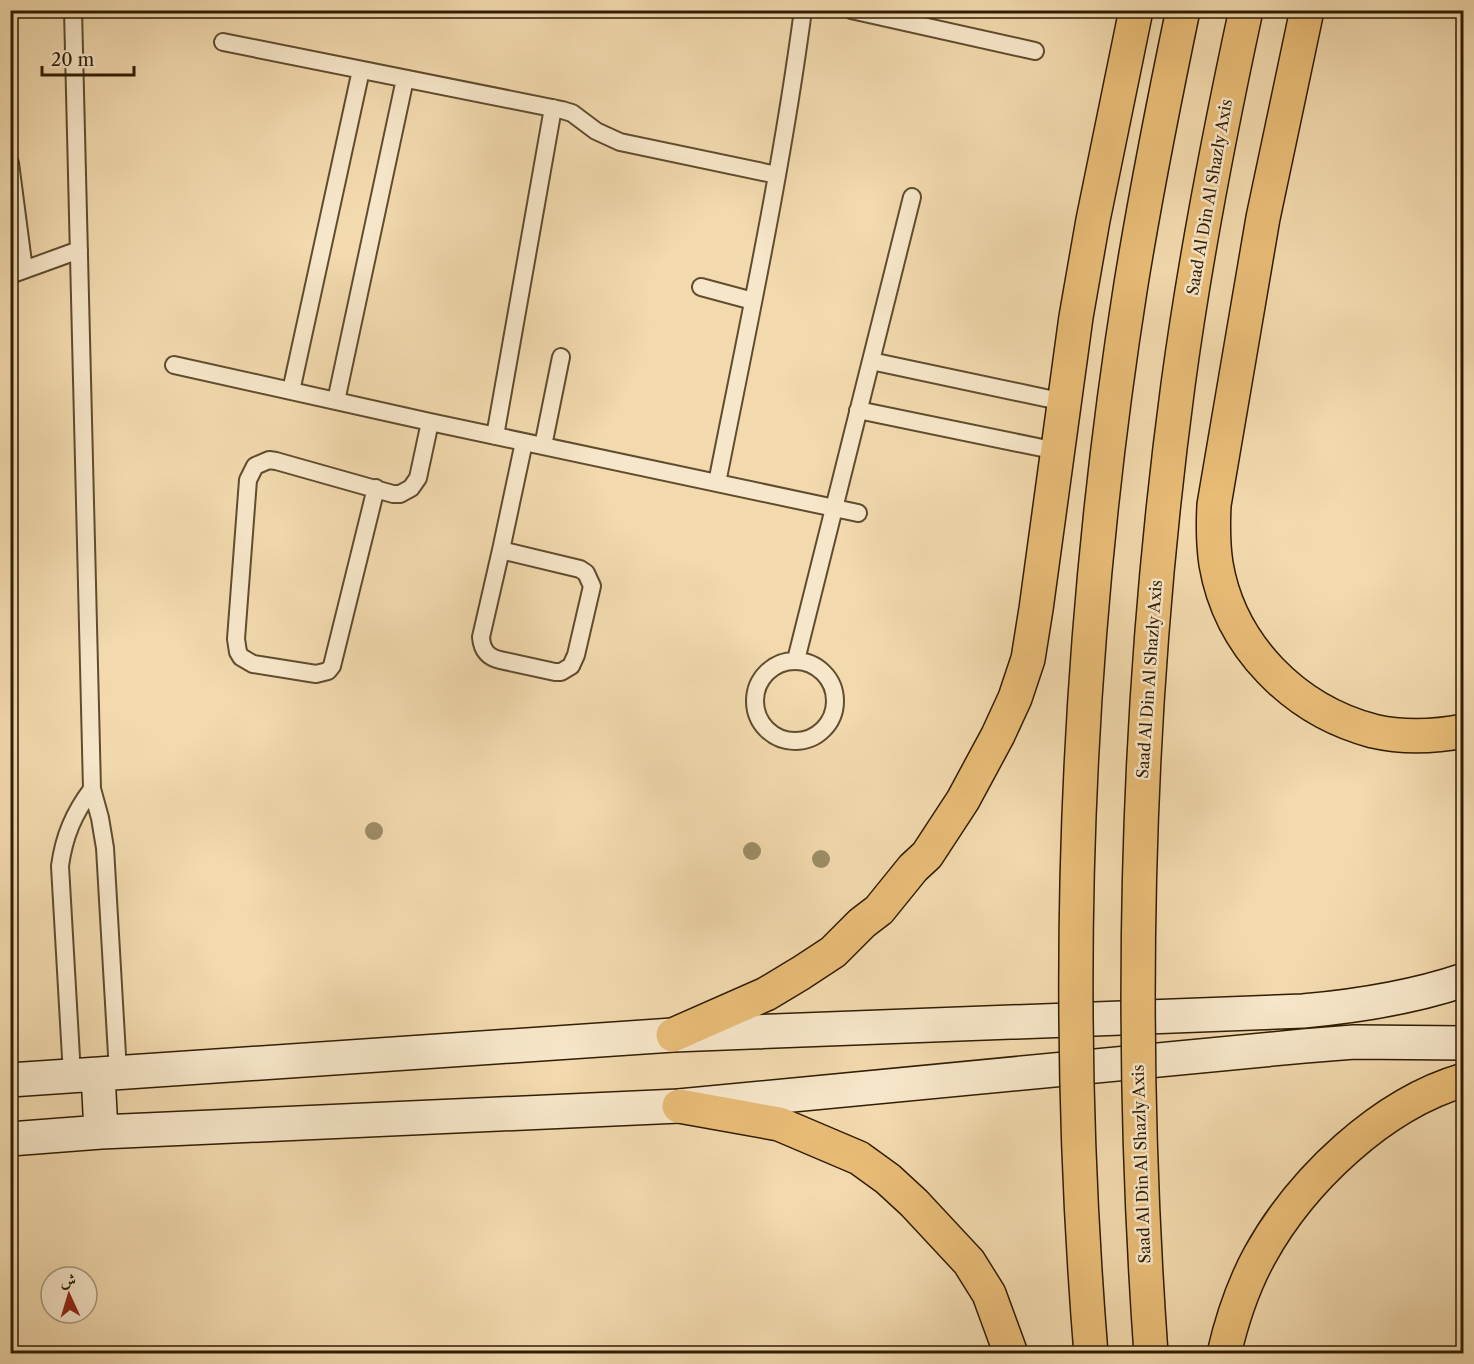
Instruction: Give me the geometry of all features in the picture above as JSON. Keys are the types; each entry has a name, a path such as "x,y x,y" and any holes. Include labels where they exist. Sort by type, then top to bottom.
{"highway":[{"path":"673,1035 766,994 833,952 862,923 879,910 913,868 927,855 963,800 1015,698 1028,659 1064,402 1093,220 1136,10"},
{"path":"1091,1353 1082,1207 1076,995 1079,828 1088,672 1101,517 1123,340 1158,131 1184,10"},
{"name":"Saad Al Din Al Shazly Axis","path":"1151,1353 1141,1198 1137,1034 1139,872 1146,708 1159,546 1182,360 1218,141 1246,10"},
{"path":"1307,10 1263,218 1214,505 1213,535 1216,565 1231,613 1251,648 1270,671 1300,698 1345,722 1375,731 1405,736 1436,736 1464,731"},
{"path":"1224,1353 1243,1290 1260,1255 1281,1222 1305,1191 1339,1156 1376,1125 1416,1100 1464,1080"},
{"path":"679,1106 779,1124 859,1158 869,1165 914,1203 969,1262 989,1294 1011,1353"}],"main road":[{"path":"10,1080 673,1035 1303,1011 1350,1007 1397,999 1464,980"},
{"path":"10,1138 679,1106 1344,1043 1404,1041 1464,1043"},
{"path":"96,1074 101,1132"}],"lane":[{"path":"73,10 92,789 105,848 96,1074"},
{"path":"717,483 793,88 803,10"},
{"path":"851,10 1035,51"},
{"path":"223,42 553,108 572,113 596,131 620,142 777,175"},
{"path":"291,391 361,70"},
{"path":"336,401 405,79"},
{"path":"495,436 553,108"},
{"path":"10,163 17,272 79,250"},
{"path":"796,660 912,197"},
{"path":"701,287 753,301"},
{"path":"543,446 561,357"},
{"path":"871,361 1064,402"},
{"path":"174,365 858,513"},
{"path":"858,410 1058,451"},
{"path":"376,488 333,666 328,671 316,674 246,662 238,652 236,639 248,480 255,466 269,460 276,461 400,494 406,492 415,483 430,422"},
{"path":"501,550 580,569 590,579 592,592 576,655 571,666 566,669 555,672 500,660 493,658 483,650 481,637 524,442"},
{"path":"796,660 810,663 821,669 833,686 836,705 832,718 824,729 813,737 801,741 775,736 764,727 757,716 754,703 756,690 762,677 771,668 783,662 796,660"},
{"path":"92,789 73,817 62,849 60,866 96,1074"}]}
